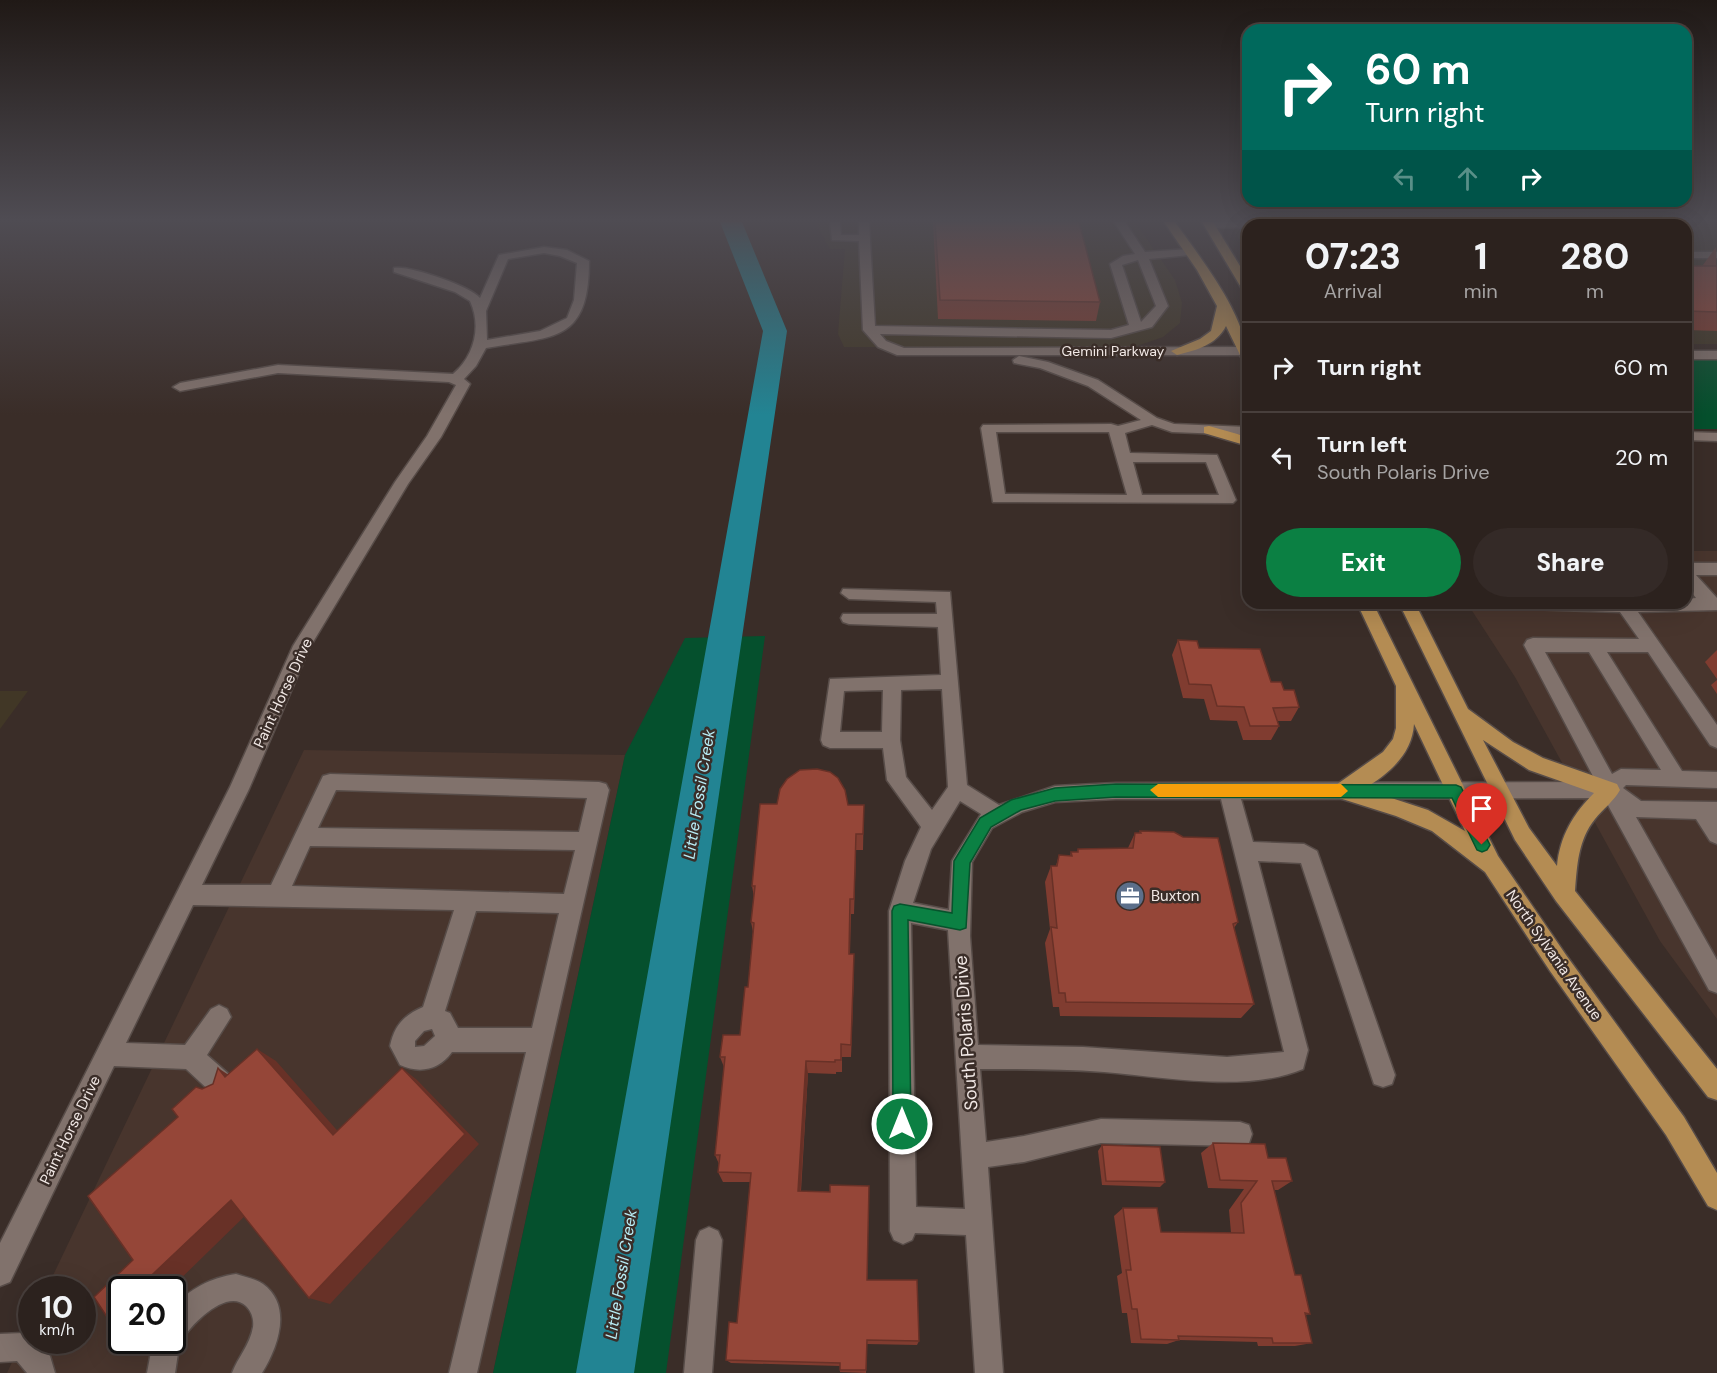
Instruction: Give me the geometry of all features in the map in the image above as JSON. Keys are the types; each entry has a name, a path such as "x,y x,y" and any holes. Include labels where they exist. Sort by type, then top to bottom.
{"main road":[{"path":"1211,286 1242,344"},
{"path":"1177,351 1212,339 1220,331 1224,306"},
{"path":"1209,430 1242,440"},
{"name":"North Sylvania Avenue","path":"1368,609 1491,862 1558,963 1675,1126 1717,1197"},
{"path":"1410,609 1499,792 1522,834 1564,894 1717,1088"},
{"path":"1343,791 1376,772 1393,756 1405,730 1403,683"},
{"path":"1460,712 1506,747 1536,764 1610,790 1586,812 1570,838 1564,894"},
{"path":"1343,791 1409,811 1451,832 1479,855 1510,891"}],"street":[{"path":"180,387 278,369 455,380 472,364 483,345 480,311 473,297 452,286"},
{"path":"480,311 491,286"},
{"path":"483,345 554,331 573,319 582,286"},
{"path":"867,286 869,330 1111,334 1148,324 1162,306 1154,286"},
{"path":"1123,286 1136,327"},
{"name":"Gemini Parkway","path":"869,330 882,344 902,352 1177,351 1242,354"},
{"name":"Gemini Parkway","path":"979,352 1043,364 1070,373 1093,383 1152,421 1172,428 1242,431"},
{"path":"1692,355 1717,355"},
{"name":"Paint Horse Drive","path":"0,1272 239,789 302,646 402,482 434,437 463,384 455,380"},
{"path":"1124,457 1212,458 1228,500 998,499 988,428 1111,429 1117,431 1152,421"},
{"path":"1117,431 1136,499"},
{"path":"1692,436 1717,436"},
{"path":"1692,569 1717,570"},
{"path":"1692,581 1713,604"},
{"path":"849,593 944,596 958,789 931,824 909,875 900,911 903,1225 980,1223"},
{"path":"1692,604 1713,604"},
{"path":"1627,609 1717,740"},
{"path":"849,618 946,621"},
{"path":"1653,646 1533,645 1610,790 1717,982"},
{"path":"1594,645 1676,778"},
{"path":"891,740 830,740 836,684 950,682"},
{"path":"892,683 891,740 897,780 931,824"},
{"path":"1610,790 1621,777 1717,780"},
{"path":"277,895 330,782 599,790 463,1373"},
{"path":"958,789 998,815"},
{"path":"967,1057 1054,1057 1230,1068 1279,1067 1295,1061 1296,1050 1229,790"},
{"name":"South Polaris Drive","path":"989,1373 960,922 962,861 985,822 1017,805 1055,794 1229,790 1499,792 1610,790"},
{"path":"1610,790 1636,809 1710,811 1717,835"},
{"path":"304,837 587,841"},
{"path":"1245,851 1304,853 1310,858 1383,1075"},
{"path":"187,895 277,895 573,904"},
{"path":"432,1017 468,901"},
{"path":"900,911 960,922"},
{"path":"191,1057 219,1017"},
{"path":"432,1017 443,1022 446,1027 445,1040 441,1048 428,1058 414,1059 404,1052 403,1039 411,1025 432,1017"},
{"path":"445,1040 541,1040"},
{"path":"108,1054 191,1057 223,1086"},
{"path":"974,1156 1024,1149 1101,1131 1239,1134"},
{"path":"698,1373 709,1240"},
{"path":"186,1311 216,1290 232,1286 247,1288 259,1296 265,1309 267,1326 263,1345 246,1373"},
{"path":"0,1348 23,1347 39,1366 41,1373"},
{"path":"161,1373 165,1354"}],"shaded area":[{"path":"842,286 1177,286 1182,303 1180,323 1163,337 1134,347 844,347 838,334"},
{"path":"1692,286 1717,286 1717,344 1692,344"},
{"path":"1692,551 1717,551 1717,1019 1660,941 1515,677 1471,609 1692,609"},
{"path":"0,691 28,691 0,729"},
{"path":"304,750 625,755 493,1373 7,1373 18,1349 18,1354 96,1354 96,1276 53,1276"}],"green space":[{"path":"1692,359 1717,359 1717,429 1692,429"},
{"path":"765,636 666,1373 493,1373 625,755 685,638"}],"building":[{"path":"939,286 1096,286 1100,302 940,300"},
{"path":"1692,286 1717,286 1717,312 1692,311"},
{"path":"1178,640 1197,641 1199,648 1260,649 1271,682 1281,682 1284,690 1294,690 1299,707 1273,708 1279,726 1250,726 1244,707 1217,706 1211,685 1189,684"},
{"path":"817,769 830,772 838,778 845,790 848,805 864,805 863,834 856,834 854,899 850,899 849,954 854,954 851,1045 841,1044 841,1060 835,1060 835,1062 806,1061 798,1191 830,1192 830,1185 869,1186 867,1280 917,1280 919,1341 867,1340 866,1370 840,1370 840,1363 726,1360 729,1322 737,1323 751,1173 718,1172 720,1155 715,1155 725,1057 720,1057 723,1035 740,1035 745,987 748,987 754,923 751,922 755,886 752,886 760,804 777,804 780,789 787,779 800,770"},
{"path":"1140,831 1174,832 1183,837 1218,838 1238,922 1233,924 1254,1004 1066,1002 1065,993 1059,993 1051,927 1057,928 1051,866 1057,866 1059,855 1072,856 1071,852 1078,852 1078,849 1133,848 1135,833 1141,833"},
{"path":"257,1049 333,1135 402,1068 465,1134 309,1298 231,1200 151,1276 116,1276 133,1260 88,1196 178,1117 172,1109 196,1087 202,1089 213,1084 218,1068 225,1077"},
{"path":"1213,1143 1265,1144 1268,1158 1286,1158 1292,1181 1272,1181 1295,1275 1301,1275 1310,1314 1305,1313 1312,1343 1273,1343 1272,1338 1178,1336 1179,1340 1141,1339 1137,1309 1132,1309 1126,1270 1131,1270 1123,1208 1157,1208 1161,1232 1244,1233 1241,1203 1257,1181 1220,1180"},
{"path":"1102,1145 1160,1147 1165,1182 1106,1181"},
{"path":"108,1284 107,1317 96,1300 96,1295"}],"waterway":[{"name":"Little Fossil Creek","path":"605,1373 775,331 757,286"}],"slow traffic":[{"path":"1158,790 1341,791"}],"place":[{"name":"Buxton","path":"1130,896"}],"route":[{"path":"902,1124 900,911 960,922 962,861 985,822 1017,805 1055,794 1116,791 1456,792 1482,845"}]}
